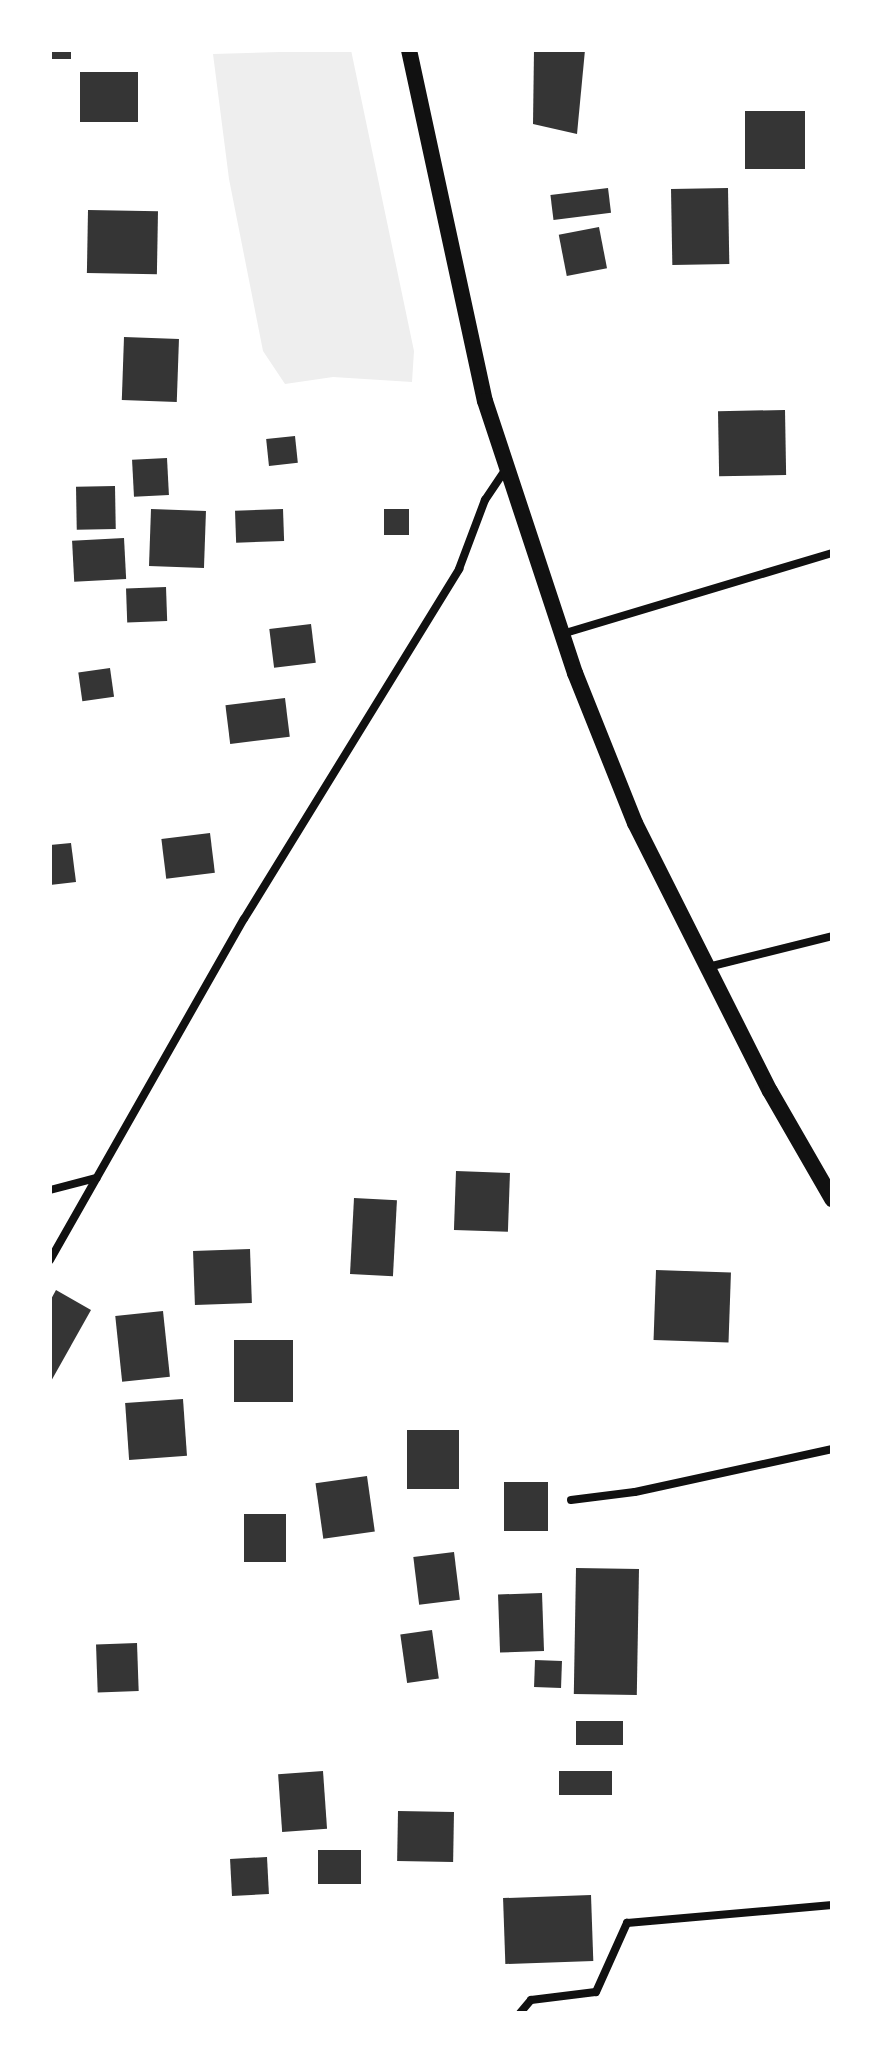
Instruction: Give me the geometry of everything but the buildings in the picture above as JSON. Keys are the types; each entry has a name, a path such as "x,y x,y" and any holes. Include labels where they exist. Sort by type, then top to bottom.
{"main road":[{"path":"409,50 485,401 562,634 635,823 832,1199"}],"street":[{"path":"50,1260 244,919 459,569 485,500 506,469"},
{"path":"562,634 832,553"},
{"path":"708,967 832,936"},
{"path":"50,1190 96,1178"},
{"path":"571,1500 635,1492 832,1449"},
{"path":"520,2013 531,2000 596,1992 627,1923 832,1905"}],"shaded area":[{"path":"351,50 414,351 412,382 333,377 285,384 263,351 229,179 213,54"}]}
